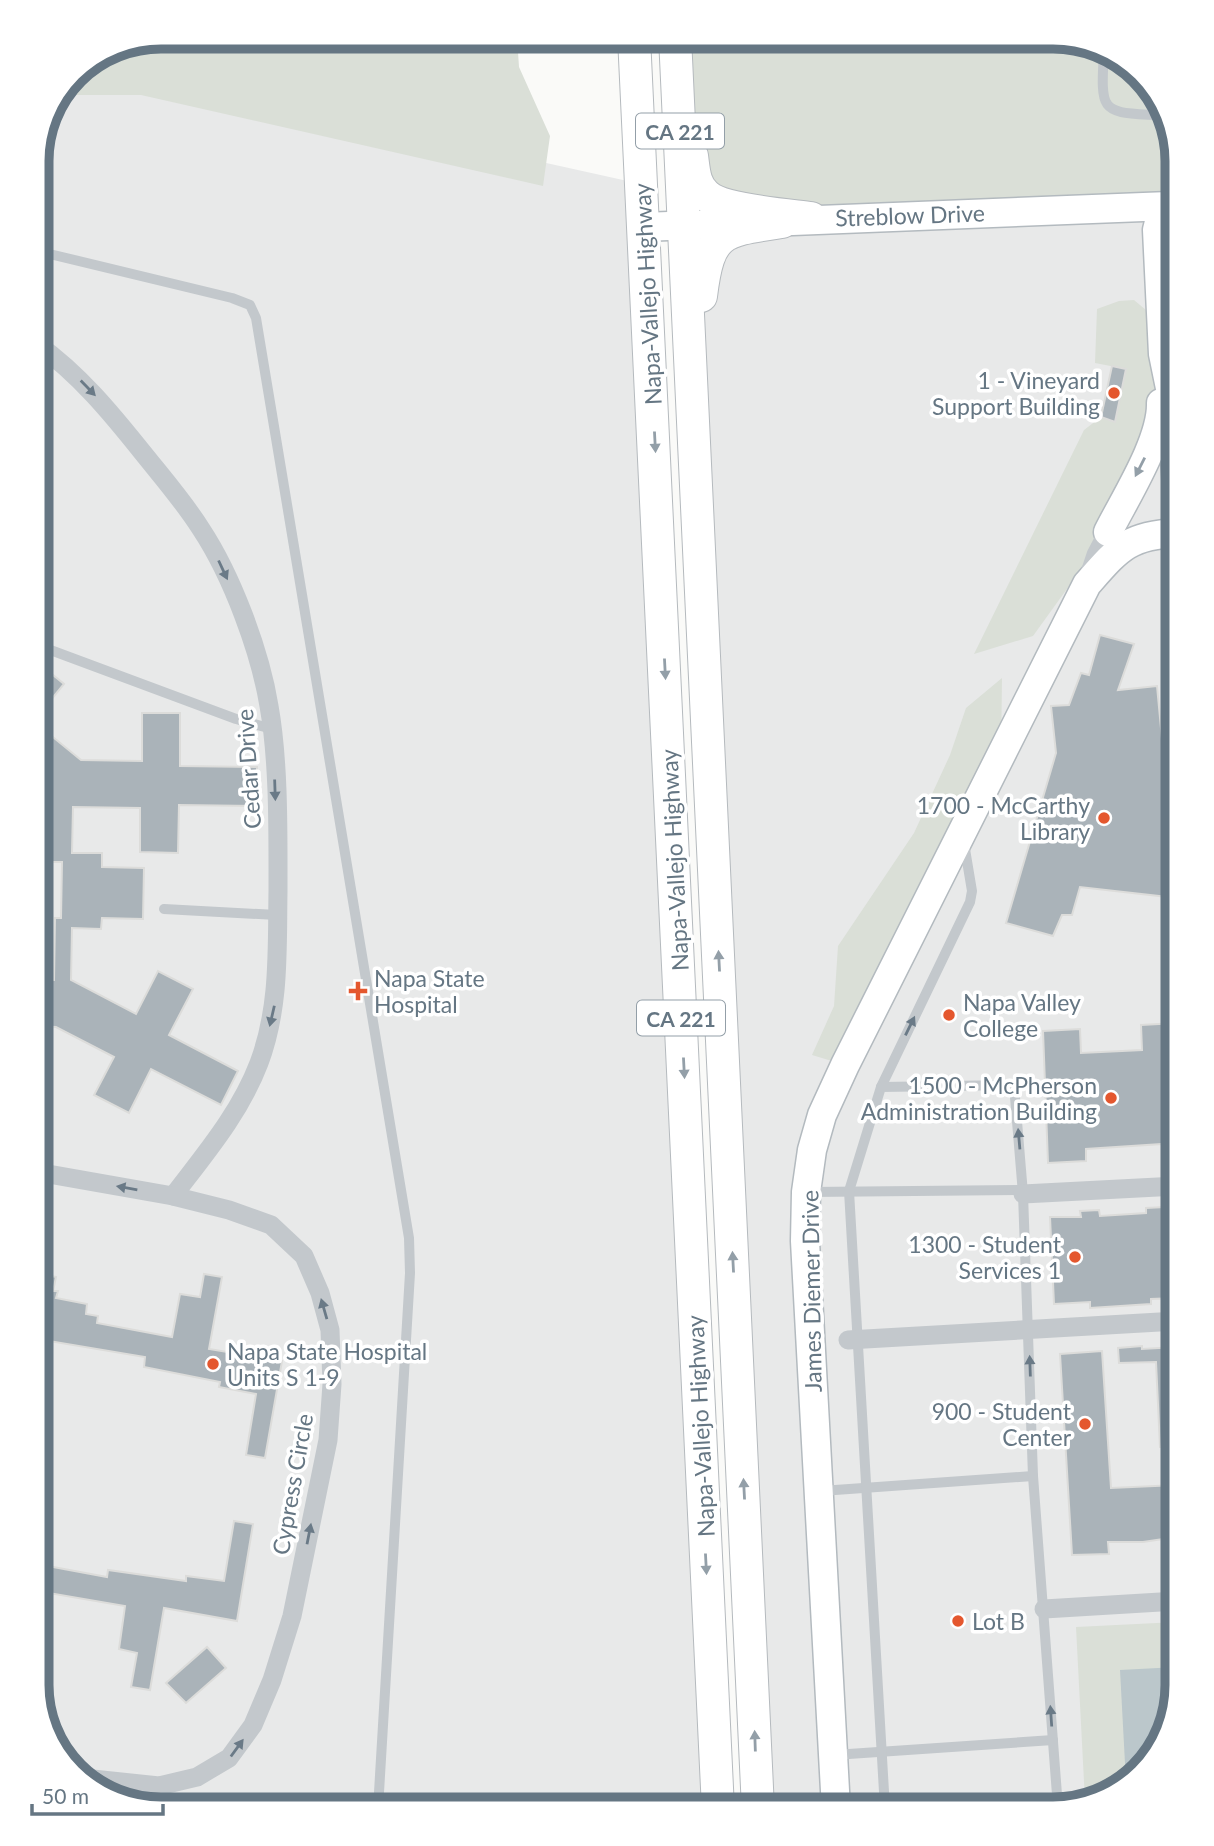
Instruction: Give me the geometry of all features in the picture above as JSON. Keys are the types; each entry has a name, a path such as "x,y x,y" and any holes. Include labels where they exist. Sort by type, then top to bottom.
{"main road":[{"name":"Napa-Vallejo Highway","path":"635,49 717,1797"},
{"name":"Napa-Vallejo Highway","path":"676,49 757,1797"},
{"path":"677,71 695,181 707,197 750,210 811,218"},
{"path":"691,360 705,265 711,249 724,236 811,218"}],"street":[{"name":"Streblow Drive","path":"643,227 811,218 1165,211"},
{"path":"1108,532 1155,437 1161,415 1163,354 1157,230 1160,218 1165,216"},
{"name":"Cedar Drive","path":"49,353 65,364 109,411 201,529 233,591 252,644 269,705 278,853 277,986 273,1011 260,1061 238,1108 173,1196"},
{"path":"1163,354 1165,364"},
{"path":"1108,532 1124,522 1165,518"},
{"name":"James Diemer Drive","path":"835,1797 806,1264 806,1192 816,1132 829,1099 1087,584 1096,555 1108,532"},
{"name":"James Diemer Drive","path":"1087,584 1114,554 1135,539 1165,535"},
{"name":"Cypress Circle","path":"49,1173 173,1196 229,1210 271,1225 304,1256 320,1293 330,1330 332,1384 328,1440 292,1616 272,1680 253,1725 229,1758 197,1777 159,1786 103,1780"},
{"path":"1023,1192 1165,1186"},
{"path":"853,1339 1165,1322"},
{"path":"1044,1609 1165,1602"}],"lane":[{"path":"1103,61 1102,87 1107,107 1121,113 1156,115"},
{"path":"49,254 232,298 250,304 256,318 409,1238 410,1273 379,1797"},
{"path":"49,649 236,719 272,729"},
{"path":"884,1797 853,1339 849,1191 881,1087 970,902 972,891 962,833"},
{"path":"164,909 277,915"},
{"path":"881,1087 1014,1085 1023,1192 1033,1476 1057,1797"},
{"path":"806,1192 1023,1192"},
{"path":"818,1491 1033,1476"},
{"path":"833,1755 1053,1740"}],"shaded area":[{"path":"518,49 519,67 550,136 543,186 141,95 71,95 87,77 105,64 146,50"},
{"path":"677,49 1061,49 1089,55 1115,68 1132,82 1150,105 1157,118 1164,146 1165,205 811,218 695,181"},
{"name":"Napa State Hospital","path":"104,65 641,184 717,1797 153,1797 125,1791 99,1778 72,1753 57,1728 49,1685 49,153 53,132 72,93"},
{"name":"Napa Valley College","path":"1165,206 1165,1685 1157,1728 1142,1753 1109,1782 1082,1793 1053,1797 758,1797 700,301 734,232"},
{"path":"1134,300 1146,310 1162,336 1161,386 1108,532 1033,636 974,654 1084,430 1101,417 1115,421 1126,369 1095,363 1097,309 1119,301"},
{"path":"1002,678 1001,755 845,1065 812,1055 834,1006 838,946 914,833 950,755 966,708"},
{"path":"1165,1623 1164,1700 1157,1728 1142,1753 1121,1774 1096,1789 1085,1792 1076,1627"},
{"path":"1165,1668 1164,1700 1157,1728 1142,1753 1125,1770 1120,1670"}],"building":[{"name":"1 - Vineyard Support Building","path":"1112,366 1126,369 1115,422 1101,417"},
{"name":"1700 - McCarthy Library","path":"1100,635 1134,644 1118,690 1157,686 1165,771 1165,897 1080,887 1072,915 1062,915 1053,936 1006,923 1056,753 1051,706 1069,705 1081,673 1089,675"},
{"path":"49,672 64,684 49,702"},
{"path":"142,713 180,713 180,766 257,767 256,806 179,805 178,853 140,852 140,808 73,807 72,853 102,853 102,867 144,868 143,919 102,918 101,929 72,928 71,980 136,1014 158,971 193,989 169,1035 238,1071 221,1105 151,1069 129,1113 94,1095 114,1057 56,1027 49,1027 49,980 54,980 55,918 61,918 62,862 49,862 49,734 81,760 142,761"},
{"name":"1500 - McPherson Administration Building","path":"1165,1024 1165,1144 1086,1149 1086,1161 1048,1163 1043,1031 1080,1029 1081,1053 1142,1050 1141,1025"},
{"name":"1300 - Student Services 1","path":"1165,1207 1165,1298 1151,1299 1151,1304 1090,1308 1090,1302 1054,1304 1050,1217 1081,1217 1080,1211 1099,1210 1100,1216 1146,1213 1146,1208"},
{"name":"Napa State Hospital Units S 1-9","path":"204,1274 222,1277 209,1349 282,1361 265,1458 246,1455 256,1394 219,1387 220,1382 144,1367 145,1357 49,1341 49,1276 56,1277 53,1291 58,1291 56,1298 87,1304 86,1314 98,1316 97,1323 172,1337 180,1294 200,1297"},
{"path":"1118,1348 1165,1348 1165,1447 1160,1447 1156,1362 1119,1363"},
{"name":"900 - Student Center","path":"1102,1351 1111,1488 1165,1486 1165,1539 1108,1542 1109,1554 1072,1555 1060,1354"},
{"path":"234,1521 253,1524 237,1621 164,1608 150,1690 131,1687 137,1653 119,1649 125,1606 49,1593 49,1566 107,1577 108,1570 186,1581 186,1576 224,1581"},
{"path":"207,1647 226,1668 186,1703 166,1683"}],"place":[{"name":"1 - Vineyard Support Building","path":"1114,393"},
{"name":"1700 - McCarthy Library","path":"1104,818"},
{"name":"Napa State Hospital","path":"358,991"},
{"name":"Napa Valley College","path":"949,1015"},
{"name":"1500 - McPherson Administration Building","path":"1111,1098"},
{"name":"1300 - Student Services 1","path":"1075,1257"},
{"name":"Napa State Hospital Units S 1-9","path":"213,1364"},
{"name":"900 - Student Center","path":"1085,1424"},
{"name":"Lot B","path":"958,1621"}]}
